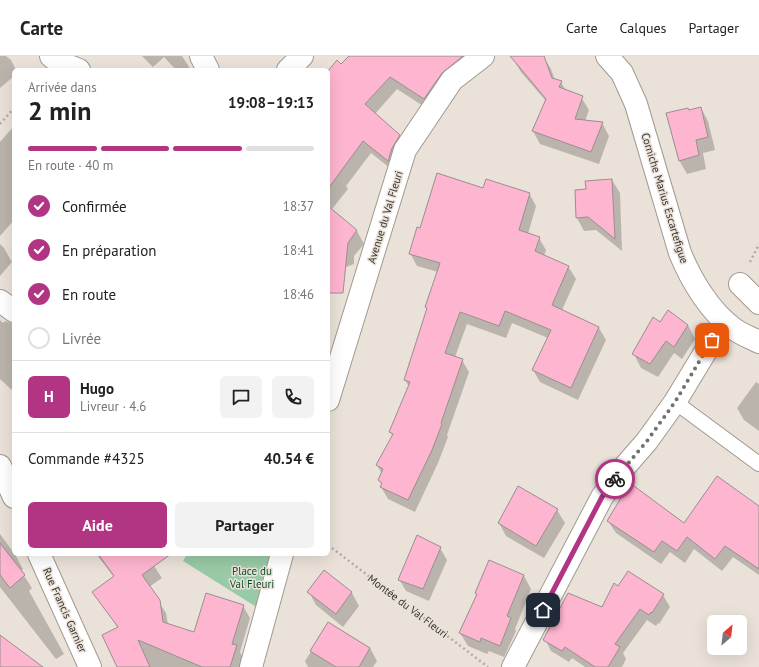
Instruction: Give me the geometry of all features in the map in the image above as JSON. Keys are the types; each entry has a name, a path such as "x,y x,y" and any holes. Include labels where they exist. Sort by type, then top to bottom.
{"street":[{"path":"51,56 57,61 74,68"},
{"path":"201,56 207,68"},
{"path":"290,68 302,56"},
{"name":"Avenue du Val Fleuri","path":"330,394 405,150 452,80 482,56"},
{"name":"Corniche Marius Escartefigue","path":"607,56 622,73 636,104 686,269 695,285 724,321 734,329 759,342"},
{"path":"740,284 759,303"},
{"path":"0,301 12,310"},
{"path":"514,667 602,497 620,472 647,441 675,402 724,321"},
{"path":"0,466 12,493"},
{"name":"Rue Francis Garnier","path":"40,556 90,667"},
{"path":"251,667 281,556"}],"lane":[{"path":"675,402 759,464"}],"path":[{"path":"0,124 12,110"},
{"name":"Montée du Val Fleuri","path":"330,547 488,667"}],"green space":[{"name":"Place du Val Fleuri","path":"186,556 281,556 266,613 183,561"}],"building":[{"path":"349,56 463,56 442,73 424,99 390,77 365,104 400,135 392,148 388,161 363,141 330,186 330,69 337,60 341,64"},
{"path":"510,56 544,56 552,78 562,81 559,87 583,96 575,119 603,122 591,152 532,131 546,99"},
{"path":"701,107 708,137 696,140 699,155 679,161 666,113 688,108 689,110"},
{"path":"437,173 483,188 486,179 530,193 519,230 540,237 535,251 569,266 552,305 599,327 571,388 532,370 551,330 505,311 499,326 460,312 445,353 463,359 432,450 408,500 380,487 382,483 378,480 383,469 376,465 393,434 389,432 410,382 404,380 427,308 425,307 440,263 409,254 417,227 420,228"},
{"path":"612,179 615,239 588,217 576,218 575,190 586,189 585,181"},
{"path":"330,208 357,230 348,243 343,293 330,293"},
{"path":"668,310 688,325 674,347 666,341 650,364 632,354 653,317 660,322"},
{"path":"717,476 759,506 759,569 725,546 715,559 687,537 677,551 662,541 654,552 607,521 630,483 684,523"},
{"path":"518,486 558,509 536,546 498,523"},
{"path":"417,535 441,547 423,589 398,580"},
{"path":"0,543 25,575 10,588 0,575"},
{"path":"99,556 168,556 142,575 160,600 163,622 194,632 206,593 244,605 232,644 237,645 230,667 202,667 138,640 150,667 117,667 102,635 118,627 92,592 114,576"},
{"path":"489,560 524,575 507,616 511,618 500,646 481,638 480,642 459,633 477,594 475,593"},
{"path":"324,570 352,592 336,614 307,592"},
{"path":"628,571 664,594 652,613 651,612 649,615 640,609 615,644 620,647 608,667 595,667 565,647 562,651 543,640 568,593 602,607 614,583 618,586"},
{"path":"328,622 370,648 359,667 336,667 310,651"},
{"path":"0,635 43,667 0,667"}],"way so far":[{"path":"615,479 647,441 675,402 712,340"}],"route":[{"path":"543,610 602,497 615,479"}]}
